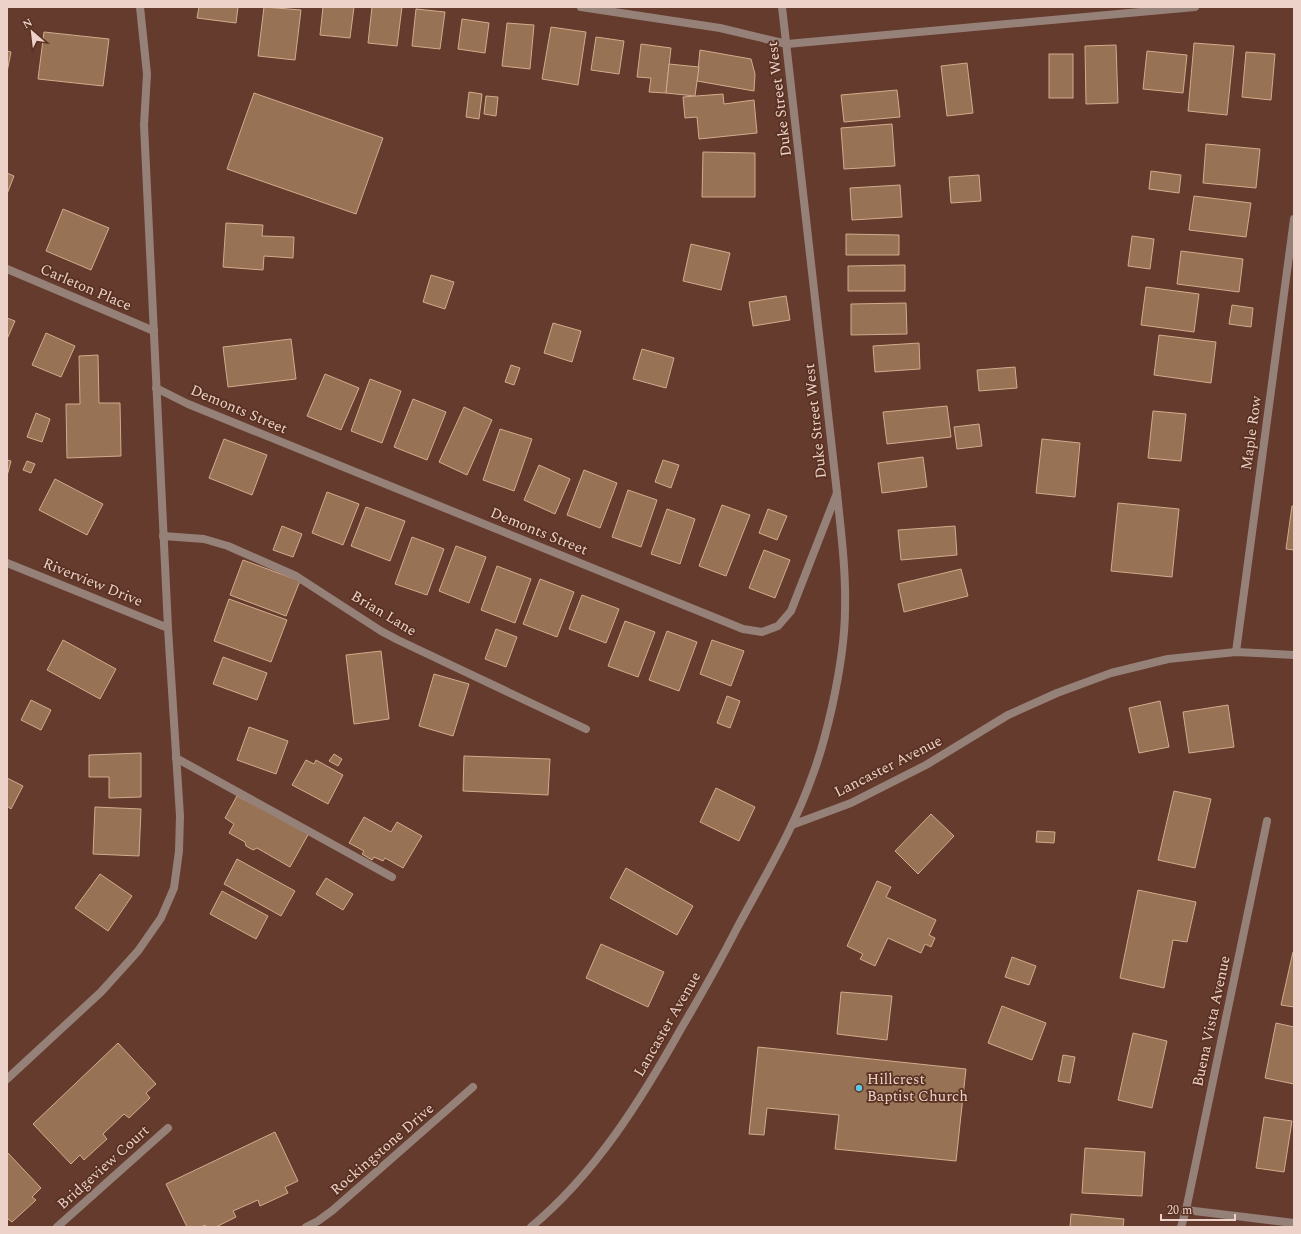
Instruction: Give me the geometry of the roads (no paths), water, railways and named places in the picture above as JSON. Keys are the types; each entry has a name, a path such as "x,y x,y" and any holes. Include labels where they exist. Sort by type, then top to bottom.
{"street":[{"path":"7,1079 101,992 138,951 161,918 174,888 179,851 180,816 163,536 144,125 147,74 140,7"},
{"path":"580,7 720,28 787,44 1195,7"},
{"name":"Duke Street West","path":"782,7 838,493 845,571 845,610 842,649 832,707 813,774 792,825"},
{"name":"Maple Row","path":"1236,652 1294,219"},
{"name":"Carleton Place","path":"7,270 154,331"},
{"name":"Demonts Street","path":"156,388 188,404 743,629 762,632 778,626 791,611 838,493"},
{"name":"Brian Lane","path":"163,536 204,539 216,542 291,574 310,584 381,631 398,640 586,730"},
{"name":"Riverview Drive","path":"7,563 168,628"},
{"name":"Lancaster Avenue","path":"531,1227 550,1211 585,1174 614,1137 657,1072 719,964 792,825 851,803 926,765 1008,715 1057,692 1111,673 1168,659 1236,652 1294,655"},
{"path":"176,758 392,877"},
{"name":"Buena Vista Avenue","path":"1181,1227 1186,1210 1268,821"},
{"name":"Rockingstone Drive","path":"306,1227 333,1210 473,1087"},
{"name":"Bridgeview Court","path":"57,1227 168,1128"},
{"path":"1186,1210 1294,1223"}],"place":[{"name":"Hillcrest Baptist Church","path":"859,1088"}]}
